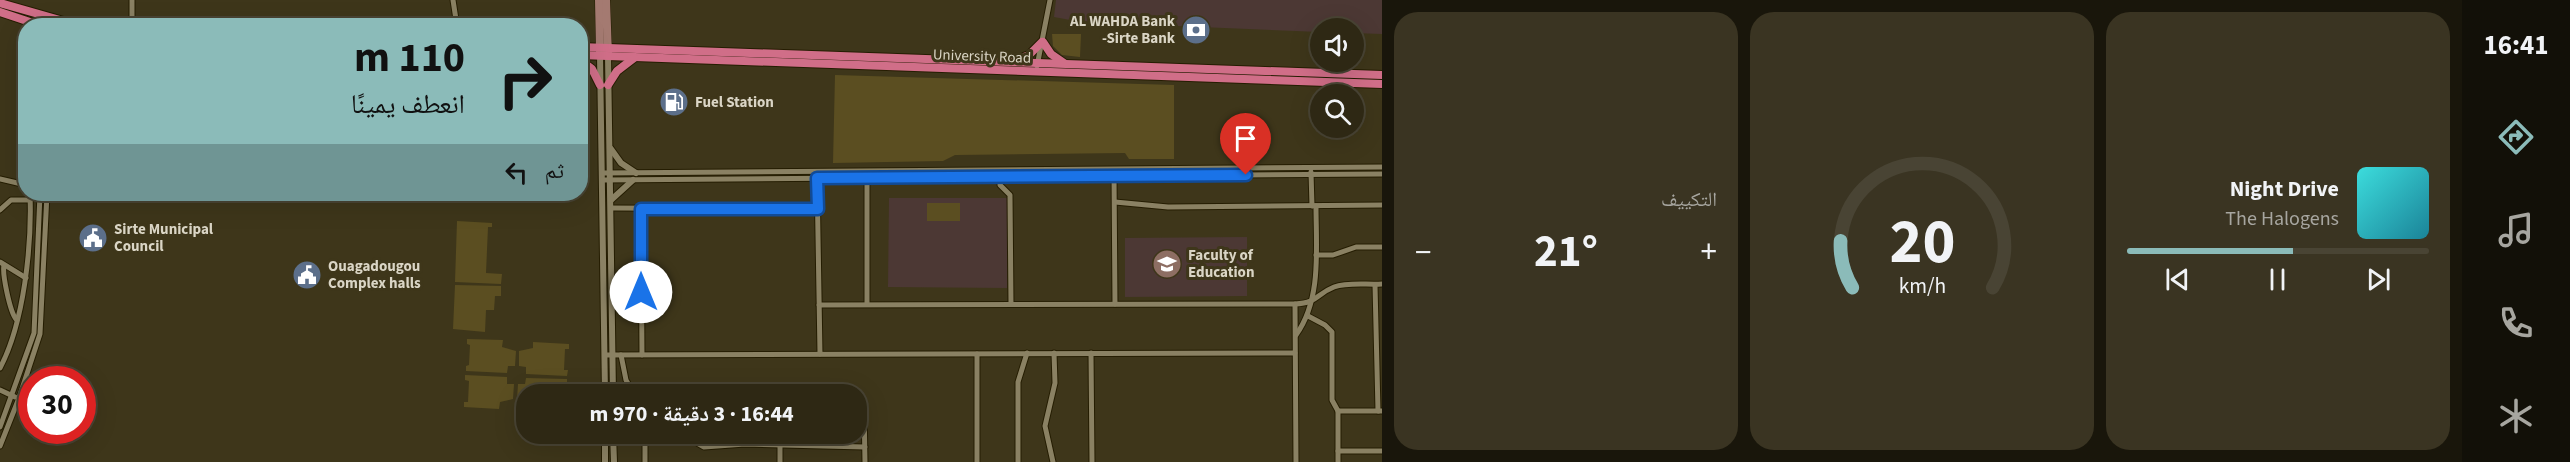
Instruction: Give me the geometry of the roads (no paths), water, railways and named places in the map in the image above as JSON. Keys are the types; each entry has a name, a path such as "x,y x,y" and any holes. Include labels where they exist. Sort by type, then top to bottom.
{"highway":[{"path":"0,3 37,18"},
{"path":"5,14 25,18"},
{"path":"5,14 18,22"},
{"path":"1013,62 1029,55 1043,40 1051,54 1064,64"},
{"name":"University Road","path":"588,48 636,57 693,54"},
{"name":"University Road","path":"588,54 604,51 1039,67 1382,84"},
{"path":"588,66 604,85 621,66 636,57"},
{"name":"University Road","path":"850,60 1013,62 1039,67 1064,64 1382,75"}],"main road":[{"path":"599,0 604,51"},
{"path":"604,51 606,0"}],"street":[{"path":"132,0 132,18"},
{"path":"453,0 456,18"},
{"path":"1039,67 1050,0"},
{"path":"453,18 454,9"},
{"path":"604,51 608,355 612,384"},
{"path":"604,85 610,148 607,176 611,204 606,384"},
{"path":"610,148 621,163 636,173"},
{"path":"1295,336 1308,316 1316,255 1311,167"},
{"path":"607,176 636,173 1382,167"},
{"path":"1114,169 1115,304"},
{"path":"1000,170 1000,185 1010,195 1011,304"},
{"path":"817,171 820,354"},
{"path":"867,171 867,304"},
{"path":"607,176 633,180 1382,174"},
{"path":"0,179 18,183"},
{"path":"611,204 633,180"},
{"path":"0,210 11,200 18,199"},
{"path":"0,368 11,345 26,278 30,201"},
{"path":"25,366 36,314 40,201"},
{"path":"29,366 36,351 43,314 47,201"},
{"path":"1115,202 1168,207 1382,205"},
{"path":"611,204 641,209 818,209"},
{"path":"641,209 642,355"},
{"path":"1316,255 1333,255 1356,247 1382,247"},
{"path":"2,264 26,278"},
{"path":"2,264 9,291 10,307 16,318"},
{"path":"819,304 1311,303 1332,288 1379,284 1380,411 1338,411"},
{"path":"1295,303 1296,462"},
{"path":"1308,316 1325,325 1332,332 1332,400 1338,411 1338,462"},
{"path":"1018,462 1018,382 1027,353"},
{"path":"1053,462 1046,426 1055,383 1054,353"},
{"path":"1091,353 1092,462"},
{"path":"608,355 1295,353"},
{"path":"977,354 978,462"},
{"path":"621,355 628,384"},
{"path":"2,391 18,390"},
{"path":"2,391 18,397"},
{"path":"0,427 13,396 18,391"},
{"path":"0,446 18,403"},
{"path":"605,444 605,462"},
{"path":"613,444 614,462"},
{"path":"645,444 645,462"},
{"path":"698,444 702,447 725,445 865,447"},
{"path":"865,444 865,462"},
{"path":"780,446 780,462"},
{"path":"1338,451 1382,451"}],"place":[{"name":"AL WAHDA Bank -Sirte Bank","path":"1196,30"},
{"name":"Fuel Station","path":"674,102"},
{"name":"Sirte Municipal Council","path":"93,238"},
{"name":"Faculty of Education","path":"1167,264"},
{"name":"Ouagadougou Complex halls","path":"307,275"}]}
